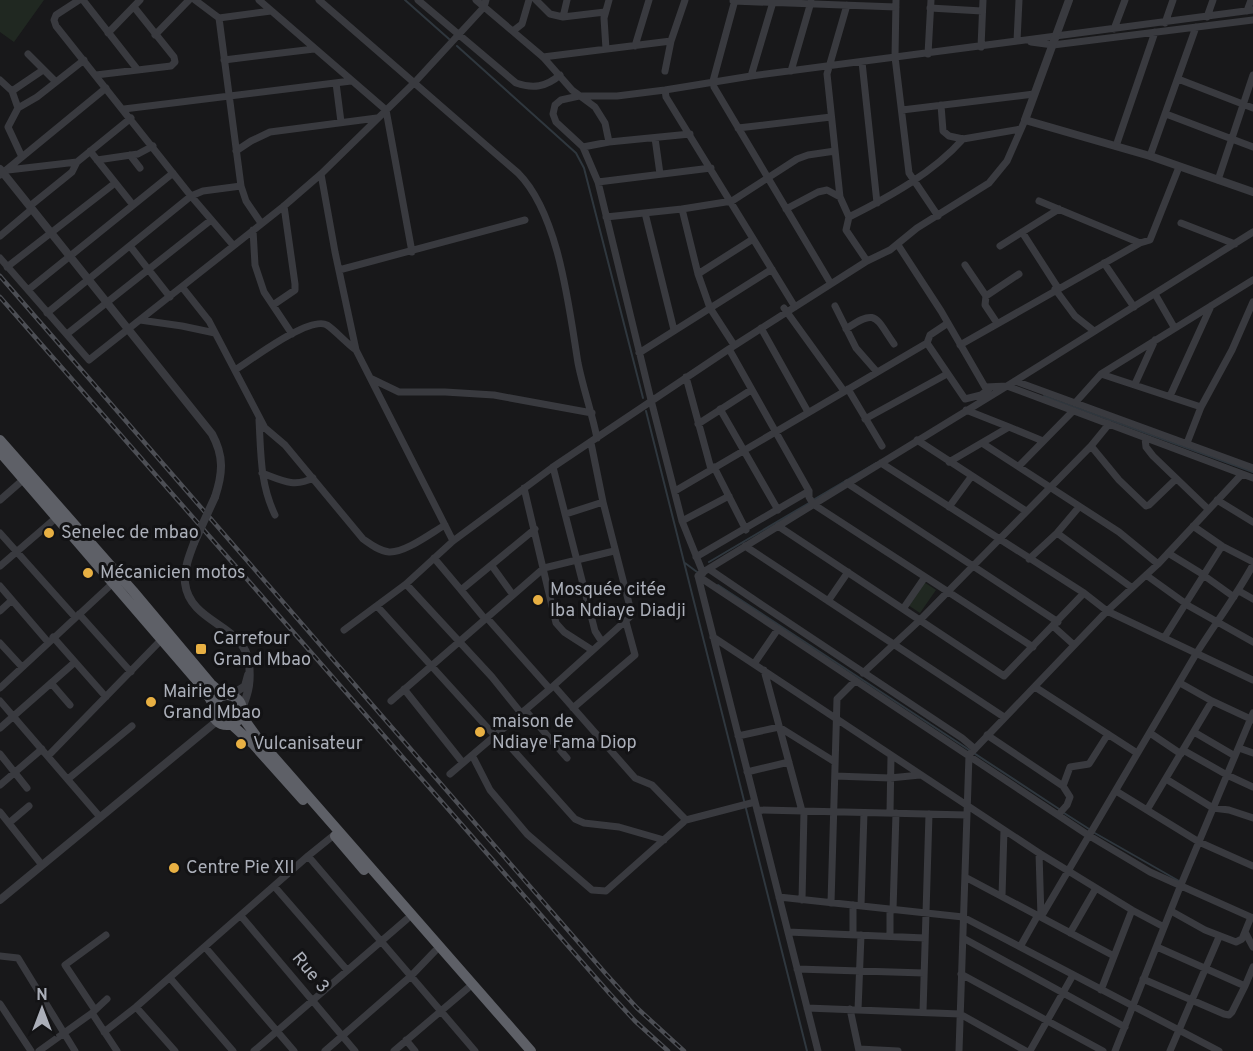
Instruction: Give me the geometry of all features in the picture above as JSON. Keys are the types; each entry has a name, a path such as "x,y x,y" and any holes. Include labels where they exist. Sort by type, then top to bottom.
{"highway":[{"path":"0,440 133,591 211,684 239,701 241,712 259,740 531,1051"},
{"path":"0,452 204,688 213,704 213,715 217,721 231,724 253,744 524,1051"},
{"path":"213,704 217,698 227,695"},
{"path":"231,724 241,712"}],"street":[{"path":"108,33 140,0"},
{"path":"155,35 189,0"},
{"path":"195,0 219,18 272,11"},
{"path":"259,0 386,111 412,252"},
{"path":"320,0 518,173 535,194 553,240 570,305 578,362 592,413 603,502 614,551 632,611 632,615 626,622 450,774"},
{"path":"418,0 516,83 535,87 550,83 560,75"},
{"path":"476,0 485,4 543,57 579,96 595,107 604,123 609,142"},
{"path":"513,31 522,24 529,0"},
{"path":"536,0 550,14 563,17 605,12"},
{"path":"563,17 567,0"},
{"path":"606,49 605,12 609,0"},
{"path":"635,46 649,0"},
{"path":"665,70 671,41 685,0"},
{"path":"831,284 714,87 713,81 733,0 847,5 896,3 895,57 908,169 912,180 938,216"},
{"path":"948,0 948,9"},
{"path":"981,47 983,0"},
{"path":"1019,0 1019,41"},
{"path":"344,630 406,584 453,541 553,467 786,310 795,307 898,244 917,228 989,183 1007,160 1023,125 1069,0"},
{"path":"1114,29 1125,0"},
{"path":"1165,22 1173,0"},
{"path":"1207,17 1213,0"},
{"path":"1054,41 1114,29 1250,11 1251,0"},
{"path":"137,69 84,1 56,15 54,20 56,26 191,196 233,245"},
{"path":"751,76 773,2"},
{"path":"791,71 811,2"},
{"path":"0,258 89,360 284,206 321,174 415,82 459,36 485,4"},
{"path":"928,54 931,4 948,9 982,11"},
{"path":"847,5 827,74 840,197 849,217 846,230 867,261"},
{"path":"96,75 171,66 175,62 174,57 134,7"},
{"path":"219,18 241,186 246,201 261,223"},
{"path":"818,1051 779,897 752,805 747,772 712,637 703,572 682,521 598,182 583,147 556,122 553,114 555,105 561,100 579,96 617,96 665,90 713,81 1019,41 1054,41 1155,32 1253,20"},
{"path":"1150,156 1197,27"},
{"path":"1116,146 1155,32"},
{"path":"543,57 671,41"},
{"path":"224,60 314,49"},
{"path":"28,54 55,81"},
{"path":"22,157 8,127 18,108 37,97 84,60"},
{"path":"862,62 877,203"},
{"path":"12,91 43,70"},
{"path":"1218,180 1253,75"},
{"path":"1178,79 1253,108"},
{"path":"0,80 12,91 18,108"},
{"path":"124,109 351,81"},
{"path":"336,83 341,122"},
{"path":"2,172 106,88"},
{"path":"665,90 666,97 732,201 795,307"},
{"path":"902,110 1034,94"},
{"path":"941,105 943,131 949,136 963,139 1023,125 1116,146 1253,192"},
{"path":"1166,114 1253,147"},
{"path":"738,128 831,117"},
{"path":"0,236 72,172 77,162 131,118"},
{"path":"236,151 270,132 378,118"},
{"path":"583,147 609,142 690,134"},
{"path":"656,138 660,174"},
{"path":"849,217 877,203 946,158 963,139"},
{"path":"97,160 130,156 145,152 153,146"},
{"path":"90,151 133,205"},
{"path":"606,217 732,201 797,159 834,151"},
{"path":"130,156 140,168"},
{"path":"2,172 77,162"},
{"path":"960,345 1056,289 1140,243 1150,240 1179,167"},
{"path":"598,182 711,168"},
{"path":"2,172 212,434 221,456 222,470 215,496 186,570 185,583 188,594 200,612 233,634 248,655 251,685 241,712"},
{"path":"28,290 173,173"},
{"path":"321,174 356,350 453,541"},
{"path":"8,267 116,183"},
{"path":"47,313 191,196 204,191 241,186"},
{"path":"786,209 818,192 827,190 840,197"},
{"path":"1039,201 1140,243"},
{"path":"273,305 295,291 284,206"},
{"path":"682,209 698,274 710,308 751,390 811,498 925,577 1033,647"},
{"path":"1000,246 1059,209"},
{"path":"645,213 674,330"},
{"path":"67,334 211,220"},
{"path":"339,270 525,220"},
{"path":"1181,224 1235,243"},
{"path":"253,230 255,265 264,292 292,334"},
{"path":"1022,232 1075,316 1094,331"},
{"path":"696,557 778,510 847,483 1253,232"},
{"path":"698,274 753,239"},
{"path":"898,244 948,323 984,387 1007,386 1074,407 1246,470 1253,478"},
{"path":"130,246 170,297"},
{"path":"1104,263 1134,307"},
{"path":"966,265 986,296 985,304 997,323"},
{"path":"639,353 772,269"},
{"path":"986,296 1019,274"},
{"path":"1019,466 1074,407 1101,374 1253,280"},
{"path":"182,287 209,321 265,429 285,445 363,539 379,549 390,552 408,547 445,525"},
{"path":"1155,294 1174,327"},
{"path":"1187,443 1201,407 1232,350 1253,302"},
{"path":"1170,396 1211,305"},
{"path":"835,306 856,348 877,372"},
{"path":"786,310 846,390 882,446"},
{"path":"846,329 863,317 870,316 876,318 894,344"},
{"path":"140,320 215,333"},
{"path":"235,370 292,334 317,323 326,325 356,350"},
{"path":"675,491 927,343 930,335 948,323"},
{"path":"761,328 808,412"},
{"path":"1135,384 1155,340"},
{"path":"927,343 965,399 981,395 990,388"},
{"path":"866,419 947,374"},
{"path":"1101,374 1201,407"},
{"path":"686,377 698,424 713,468 746,530"},
{"path":"372,380 395,391"},
{"path":"1015,381 1144,438 1160,438 1187,443 1213,458"},
{"path":"698,424 751,390"},
{"path":"381,396 395,391 494,395 592,413"},
{"path":"720,410 778,510"},
{"path":"966,410 1043,441"},
{"path":"259,417 262,473 267,498 275,515"},
{"path":"863,673 920,620 1091,446 1109,424"},
{"path":"949,462 1010,427"},
{"path":"1144,438 1149,451 1208,509"},
{"path":"917,440 1026,511"},
{"path":"982,442 1119,532 1158,564"},
{"path":"1091,446 1119,480 1146,506 1176,479"},
{"path":"880,463 1084,593 1107,611 1253,680"},
{"path":"553,467 595,631 602,642"},
{"path":"959,1051 969,755 1107,611 1158,564 1246,470"},
{"path":"262,473 302,484 312,478"},
{"path":"949,507 971,477"},
{"path":"0,500 24,479"},
{"path":"847,483 1056,624 1074,645"},
{"path":"524,488 556,623 566,633 592,650"},
{"path":"682,521 729,496"},
{"path":"703,572 778,526 811,498"},
{"path":"1217,500 1253,522"},
{"path":"566,514 603,502"},
{"path":"1029,559 1057,533 1079,507"},
{"path":"0,566 57,517"},
{"path":"778,526 1004,676 1084,593"},
{"path":"1020,947 1068,871 1196,654 1237,594 1253,564 1193,526"},
{"path":"461,590 535,529"},
{"path":"0,533 131,672"},
{"path":"1057,533 1131,587"},
{"path":"745,546 1004,717"},
{"path":"1164,638 1222,546"},
{"path":"390,701 544,568 614,551"},
{"path":"1168,553 1237,594 1253,599"},
{"path":"434,558 486,618 573,708 635,778 652,785 686,820"},
{"path":"492,566 513,595"},
{"path":"703,572 778,629 1088,835 1150,872 1252,917 1242,939 1236,942 1219,937 1170,911"},
{"path":"703,572 863,673 962,738 975,749"},
{"path":"828,601 848,572"},
{"path":"1146,575 1185,604 1253,642"},
{"path":"903,609 925,577"},
{"path":"0,688 114,582"},
{"path":"406,584 567,758"},
{"path":"0,586 106,697"},
{"path":"0,611 12,600"},
{"path":"377,606 575,819 584,823 619,827 664,840"},
{"path":"573,708 635,655 626,622"},
{"path":"754,664 778,629"},
{"path":"712,637 1039,853 1164,927"},
{"path":"48,756 162,639"},
{"path":"0,643 22,667"},
{"path":"0,728 75,662"},
{"path":"227,695 245,686 250,669"},
{"path":"764,670 803,811 802,900"},
{"path":"831,903 837,699 855,681"},
{"path":"51,683 70,705"},
{"path":"1115,1051 1170,911 1252,717 1212,701 1180,683"},
{"path":"1035,687 1137,753"},
{"path":"404,689 463,763"},
{"path":"0,701 100,817"},
{"path":"1147,810 1212,701"},
{"path":"0,900 217,721"},
{"path":"68,779 132,726"},
{"path":"738,736 779,727 835,762"},
{"path":"1194,732 1235,756"},
{"path":"1150,733 1253,788"},
{"path":"1063,786 1070,767 1089,764 1108,734"},
{"path":"987,735 1063,786 1070,797 1067,805 1058,815"},
{"path":"1239,748 1253,753"},
{"path":"0,785 42,749"},
{"path":"0,754 27,788"},
{"path":"472,755 490,790 527,834 592,890 606,891 686,820 752,805 803,811 967,815"},
{"path":"890,936 893,813 891,756"},
{"path":"747,772 789,762"},
{"path":"835,776 890,778 920,775"},
{"path":"1166,779 1213,808 1229,810 1253,818"},
{"path":"1116,791 1199,842 1253,864"},
{"path":"9,823 29,807"},
{"path":"0,812 42,865"},
{"path":"864,813 857,906 859,971 854,1010 859,1050 898,1051"},
{"path":"923,1012 929,814"},
{"path":"1002,896 1004,830"},
{"path":"104,1032 170,978 334,835"},
{"path":"1039,853 1039,916"},
{"path":"308,856 476,1051"},
{"path":"965,877 1114,956"},
{"path":"274,886 347,970"},
{"path":"1070,933 1096,888"},
{"path":"779,897 963,917 1219,1051"},
{"path":"1101,990 1132,910"},
{"name":"Rue 3","path":"241,915 355,1051"},
{"path":"254,1051 407,919"},
{"path":"788,932 925,938"},
{"path":"1245,932 1253,947"},
{"path":"106,935 65,965 117,1051"},
{"path":"1170,1051 1219,937"},
{"path":"963,938 1125,1027"},
{"path":"205,947 294,1051"},
{"path":"1156,947 1253,988"},
{"path":"325,1051 411,976 435,951"},
{"path":"0,956 18,958 75,1051"},
{"path":"1143,979 1229,1015 1253,967"},
{"path":"797,969 924,973"},
{"path":"961,974 1103,1051"},
{"path":"807,1008 960,1014 1028,1051 1073,975"},
{"path":"170,978 234,1051"},
{"path":"394,1051 468,988"},
{"path":"39,1051 93,1012 107,999"},
{"path":"0,1004 31,1051"},
{"path":"136,1007 175,1051"},
{"path":"406,1040 416,1051"}],"shaded area":[{"path":"0,0 44,0 14,42 0,32"},
{"path":"924,582 936,590 920,613 908,605"}],"waterway":[{"path":"405,0 449,39"},
{"path":"457,46 576,153 584,168 643,398"},
{"path":"1044,396 1253,472"},
{"path":"646,411 807,1051"},
{"path":"813,500 876,463"},
{"path":"709,562 809,503"},
{"path":"685,563 697,572"},
{"path":"718,585 1059,809"},
{"path":"1064,813 1089,829"},
{"path":"1093,832 1179,881"}],"railway":[{"path":"0,276 606,974 637,1008 684,1051"},
{"path":"0,297 610,994 668,1051"}],"place":[{"name":"Senelec de mbao","path":"49,533"},
{"name":"Mécanicien motos","path":"88,573"},
{"name":"Mosquée citée Iba Ndiaye Diadji","path":"538,600"},
{"name":"Carrefour Grand Mbao","path":"201,649"},
{"name":"Mairie de Grand Mbao","path":"151,702"},
{"name":"maison de Ndiaye Fama Diop","path":"480,732"},
{"name":"Vulcanisateur","path":"241,744"},
{"name":"Centre Pie XII","path":"174,868"}]}
